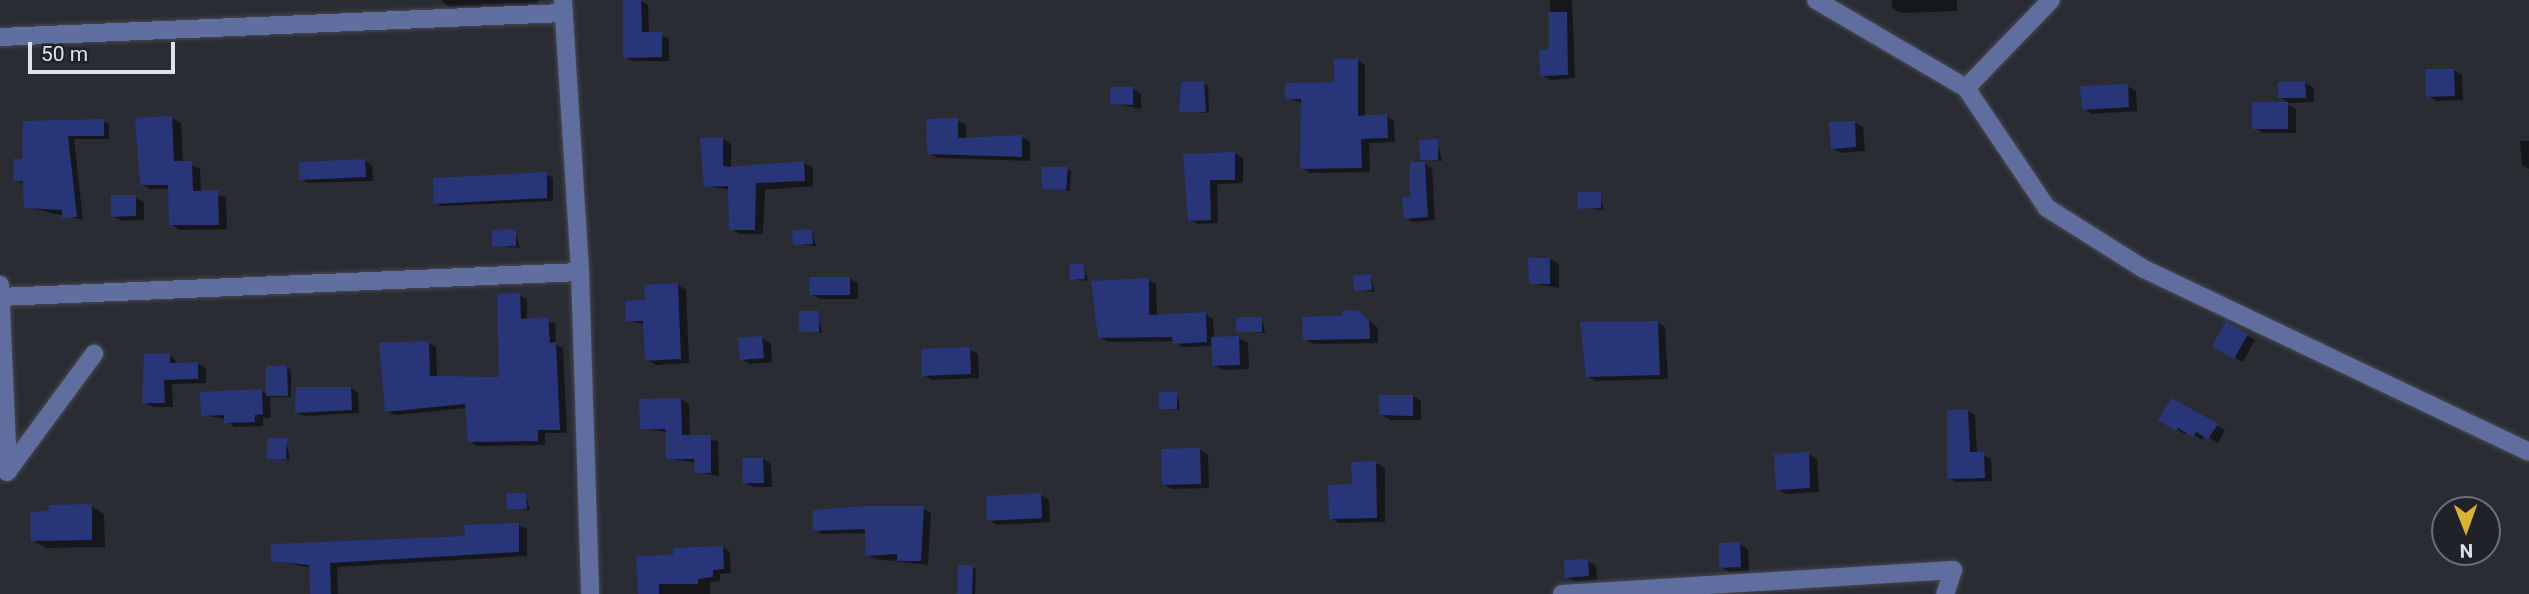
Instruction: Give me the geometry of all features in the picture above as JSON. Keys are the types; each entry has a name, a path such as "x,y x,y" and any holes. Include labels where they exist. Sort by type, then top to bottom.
{"street":[{"path":"1816,0 1966,88 2048,208 2144,270 2529,452"},
{"path":"1966,88 2051,0"},
{"path":"0,37 563,6 580,272 590,594"},
{"path":"0,297 580,272"},
{"path":"0,285 4,475"},
{"path":"4,475 94,354"},
{"path":"1562,594 1953,570 1945,594"}],"building":[{"path":"623,0 641,0 642,32 662,32 662,57 623,58"},
{"path":"1549,12 1567,12 1568,75 1540,76 1539,50 1549,49"},
{"path":"1358,58 1358,116 1387,114 1388,138 1361,139 1362,168 1300,169 1301,99 1285,99 1285,83 1334,82 1334,59"},
{"path":"2425,69 2454,69 2455,96 2426,97"},
{"path":"1204,81 1206,112 1179,112 1181,82"},
{"path":"2305,81 2306,98 2278,98 2278,82"},
{"path":"2128,84 2129,107 2082,110 2080,86"},
{"path":"1110,87 1133,87 1133,105 1110,104"},
{"path":"2252,102 2288,102 2288,129 2252,129"},
{"path":"172,116 174,161 192,161 193,191 218,190 219,225 169,225 168,185 140,185 135,118"},
{"path":"958,118 958,138 1022,135 1022,157 927,154 926,119"},
{"path":"104,119 104,136 68,136 77,217 62,218 62,210 24,208 23,181 14,181 13,159 22,159 23,121"},
{"path":"1855,121 1856,147 1831,149 1829,122"},
{"path":"723,137 723,165 727,167 804,161 805,181 756,183 755,230 729,230 728,186 704,187 700,138"},
{"path":"1438,139 1438,160 1420,160 1419,140"},
{"path":"1235,152 1235,180 1210,180 1211,220 1188,221 1183,154"},
{"path":"365,159 366,177 299,180 299,162"},
{"path":"1410,162 1425,162 1428,217 1404,219 1402,197 1410,197"},
{"path":"1042,167 1068,167 1066,190 1042,189"},
{"path":"547,172 547,198 433,204 433,178"},
{"path":"1577,192 1601,192 1601,208 1578,209"},
{"path":"111,195 136,195 136,216 111,217"},
{"path":"516,229 516,246 492,247 492,230"},
{"path":"812,229 813,244 793,245 792,231"},
{"path":"1528,258 1550,258 1550,284 1529,284"},
{"path":"1069,264 1084,264 1085,279 1070,280"},
{"path":"1371,274 1372,290 1354,291 1353,275"},
{"path":"809,277 850,277 850,295 809,295"},
{"path":"1149,278 1149,315 1206,312 1207,342 1173,344 1172,337 1098,338 1091,281"},
{"path":"678,283 681,359 645,361 643,321 626,321 625,301 645,300 644,285"},
{"path":"520,293 521,319 548,317 550,343 556,342 560,430 538,430 538,441 468,442 465,404 385,412 379,343 429,341 430,376 499,377 497,294"},
{"path":"1358,310 1369,321 1370,339 1303,340 1302,317 1342,316 1342,311"},
{"path":"799,311 819,311 819,332 799,332"},
{"path":"1236,317 1262,317 1262,332 1236,332"},
{"path":"1658,321 1660,375 1586,377 1580,322"},
{"path":"2226,321 2248,334 2234,359 2212,346"},
{"path":"762,336 764,358 740,360 738,338"},
{"path":"1239,336 1240,365 1212,366 1211,337"},
{"path":"970,347 971,374 922,376 921,349"},
{"path":"170,353 170,363 198,362 198,379 164,380 165,403 142,403 144,354"},
{"path":"266,366 287,366 288,396 266,396"},
{"path":"296,387 351,387 352,410 295,413"},
{"path":"262,389 263,414 255,415 255,422 224,423 224,415 201,416 200,392"},
{"path":"1159,392 1177,392 1177,409 1159,409"},
{"path":"1379,395 1413,395 1413,416 1379,415"},
{"path":"681,398 682,435 711,435 711,473 695,473 694,459 666,459 666,429 640,429 639,399"},
{"path":"2172,398 2218,424 2208,439 2196,432 2193,437 2178,428 2176,431 2158,420"},
{"path":"1968,409 1970,452 1984,452 1985,478 1947,479 1947,410"},
{"path":"267,438 287,438 286,459 267,459"},
{"path":"1200,448 1201,484 1162,485 1161,449"},
{"path":"1809,452 1810,488 1776,490 1774,454"},
{"path":"742,458 763,458 764,483 743,483"},
{"path":"1376,461 1377,518 1329,519 1328,485 1352,484 1351,462"},
{"path":"506,493 526,493 527,509 507,509"},
{"path":"1041,493 1042,518 987,521 986,496"},
{"path":"92,504 92,540 31,541 30,512 49,511 48,505"},
{"path":"864,506 924,506 921,561 897,561 897,554 865,556 865,529 813,531 813,510"},
{"path":"519,523 519,552 330,563 331,594 310,594 309,565 271,561 271,544 465,536 464,525"},
{"path":"1740,542 1741,567 1719,568 1719,543"},
{"path":"723,546 724,569 713,570 713,577 698,579 698,584 659,584 659,594 638,594 636,556 673,555 673,548"},
{"path":"1588,559 1589,576 1565,578 1564,560"},
{"path":"958,565 973,565 972,594 957,594"}]}
